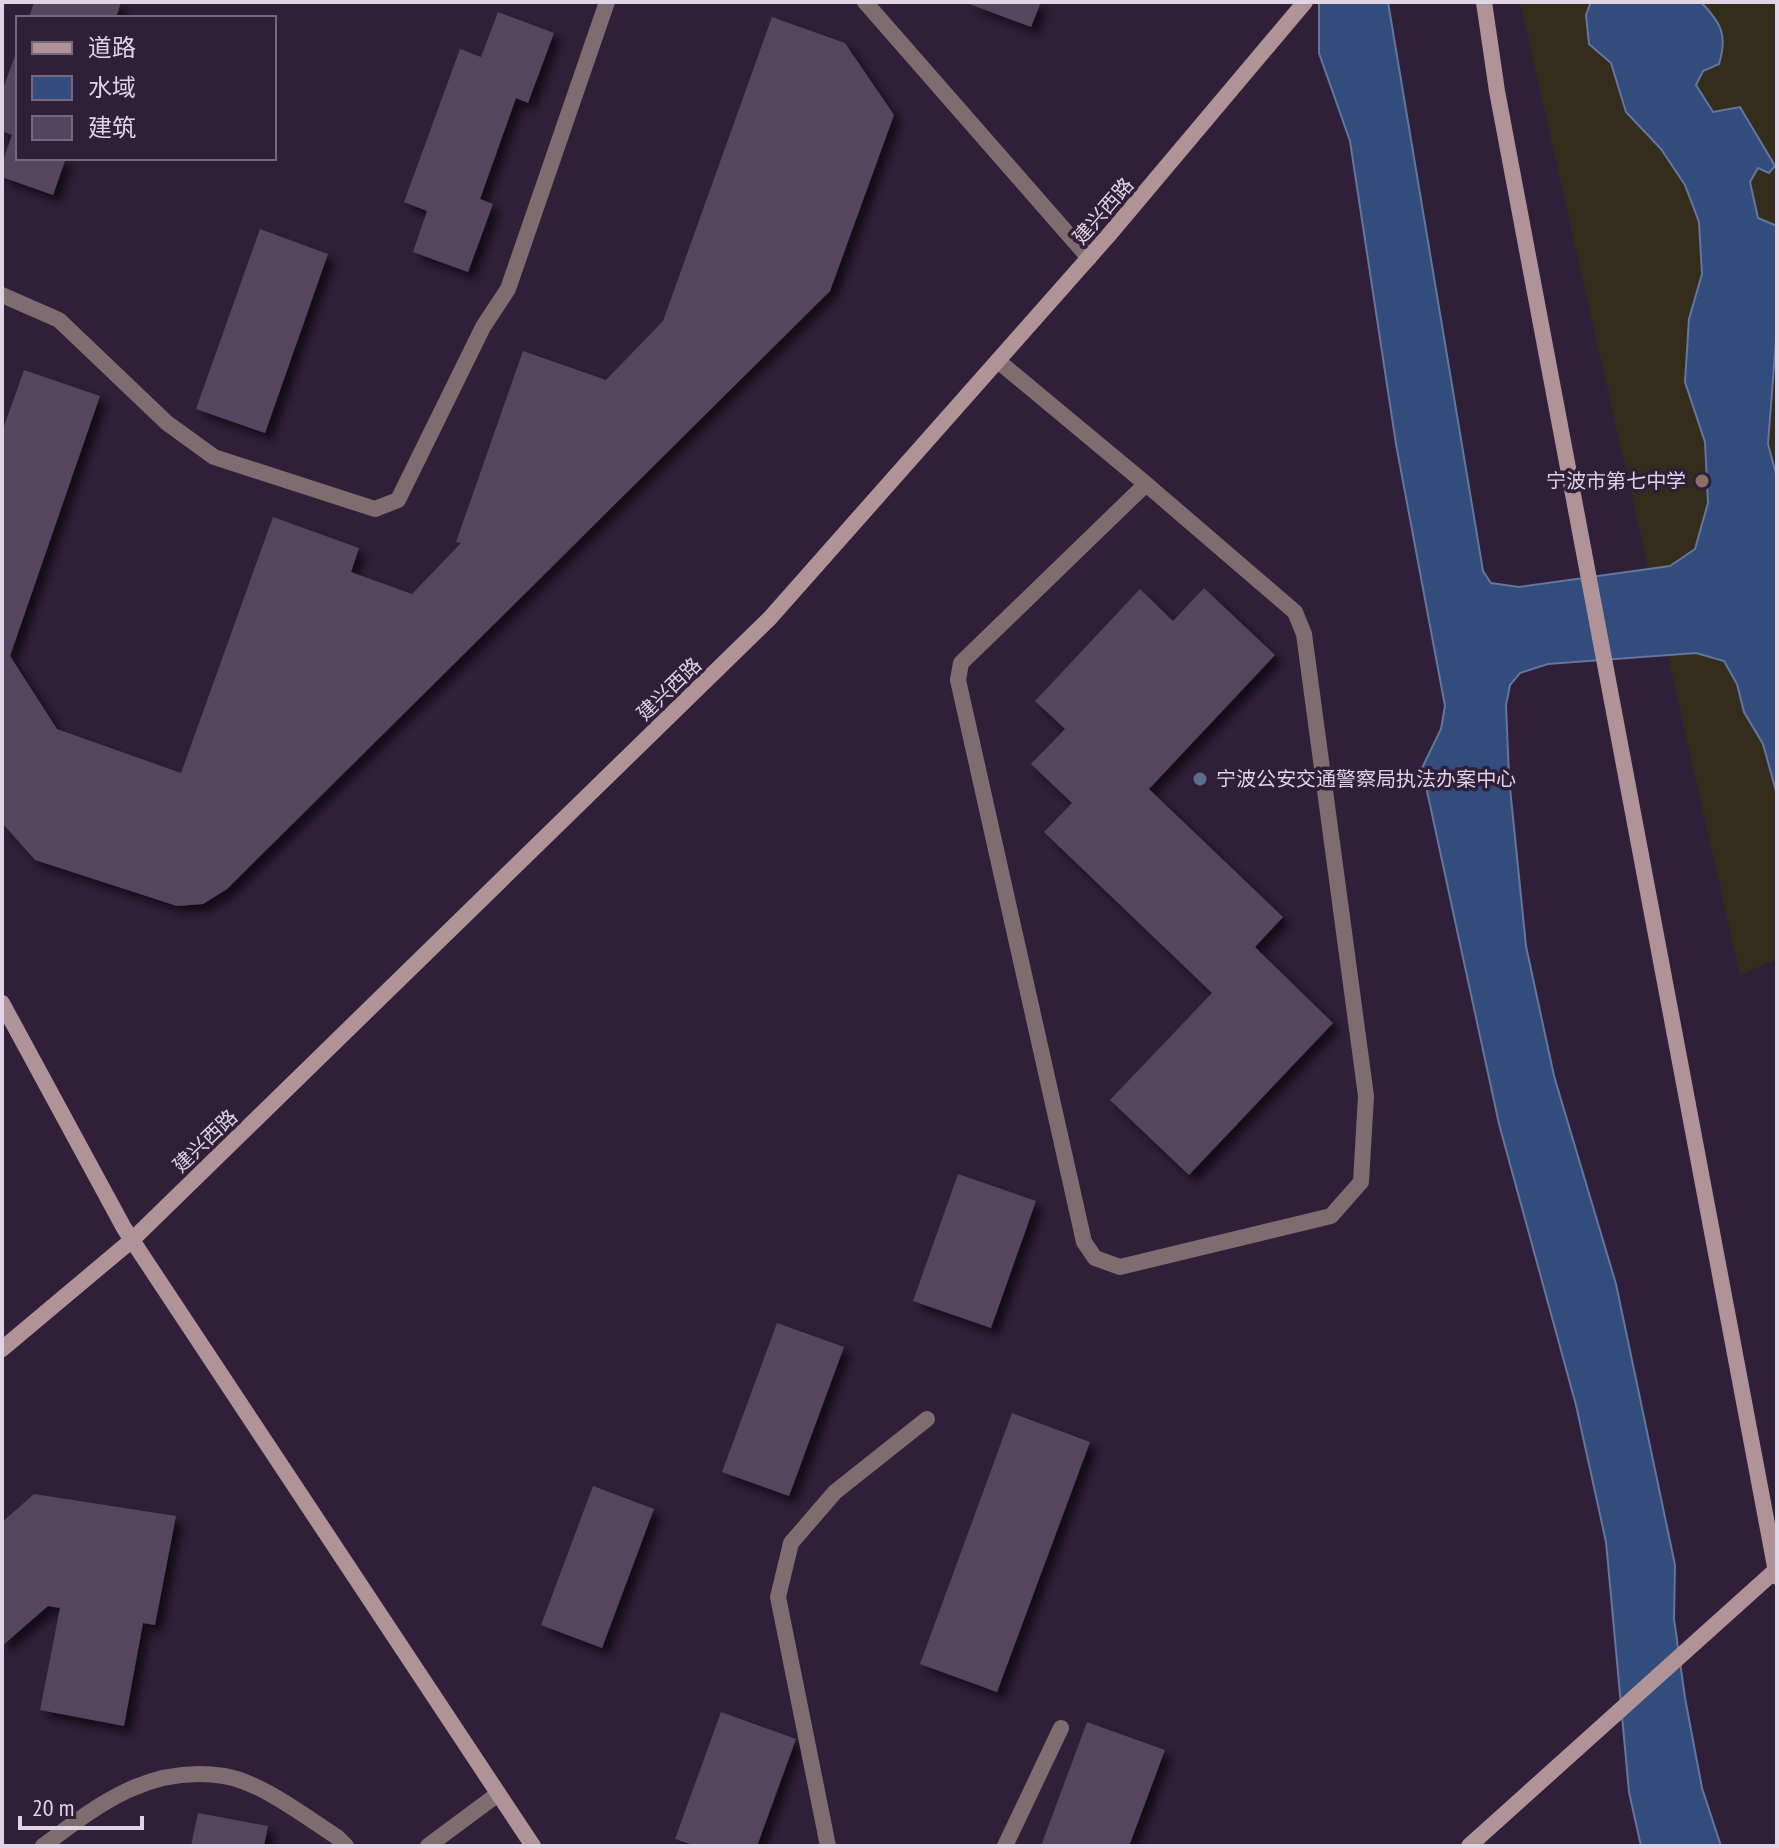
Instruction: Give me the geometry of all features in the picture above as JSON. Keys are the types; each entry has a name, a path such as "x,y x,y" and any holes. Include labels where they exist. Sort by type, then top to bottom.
{"street":[{"name":"建兴西路","path":"2,1349 132,1240 770,618 1089,258 1305,2"},
{"path":"1469,1846 1776,1572 1500,106 1484,2"},
{"path":"2,1003 132,1240 533,1846"}],"lane":[{"path":"2,295 59,320 167,423 214,457 375,509 398,500 483,327 508,289 607,2"},
{"path":"865,2 1089,258"},
{"path":"998,361 1146,484 1295,612 1304,634 1366,1096 1361,1182 1331,1216 1120,1267 1095,1258 1084,1242 958,680 961,663 1146,484"},
{"path":"828,1846 778,1597 791,1543 835,1492 927,1419"},
{"path":"1005,1846 1061,1728"},
{"path":"43,1846 105,1800 170,1774 227,1776 273,1797 337,1837 346,1846"},
{"path":"428,1846 498,1794"}],"shaded area":[{"name":"宁波市第七中学","path":"1520,2 1777,2 1777,959 1740,975"}],"water":[{"path":"1319,2 1388,2 1483,571 1491,583 1519,587 1670,566 1695,549 1708,503 1705,442 1685,382 1689,319 1702,274 1699,222 1685,185 1661,149 1626,112 1611,63 1589,44 1586,15 1591,2 1701,2 1718,23 1723,45 1719,64 1703,71 1696,85 1713,112 1740,107 1775,166 1769,173 1758,168 1750,182 1758,218 1777,226 1777,327 1768,444 1777,478 1777,852 1776,791 1763,744 1744,712 1737,684 1724,661 1696,653 1548,664 1520,673 1510,685 1506,705 1509,778 1526,946 1554,1076 1616,1284 1675,1565 1674,1619 1685,1698 1702,1788 1721,1846 1641,1846 1629,1792 1606,1542 1576,1405 1499,1124 1422,768 1441,729 1445,706 1396,444 1350,141 1319,53"}],"building":[{"path":"34,2 121,2 117,16 30,16"},
{"path":"964,2 1041,2 1031,27"},
{"path":"498,12 554,33 528,103 516,98 480,199 493,204 468,272 413,252 427,211 404,202 460,49 481,57"},
{"path":"772,17 845,43 894,115 830,291 227,889 203,904 177,906 35,860 2,823 2,432 24,370 100,396 10,656 57,729 181,773 273,517 359,548 351,572 412,594 461,543 456,542 523,351 606,380 663,321"},
{"path":"16,53 16,160 65,160 53,195 2,177 2,163 12,135 2,131 2,91"},
{"path":"260,229 328,254 265,433 196,409"},
{"path":"1204,588 1275,655 1149,789 1283,917 1255,947 1333,1023 1189,1175 1110,1100 1212,993 1044,832 1072,803 1031,764 1065,729 1035,701 1140,589 1173,621"},
{"path":"958,1174 1036,1201 991,1328 913,1301"},
{"path":"777,1323 844,1347 789,1496 722,1472"},
{"path":"1012,1413 1090,1442 997,1692 920,1664"},
{"path":"593,1486 654,1509 602,1648 541,1625"},
{"path":"34,1494 176,1516 155,1625 143,1623 124,1726 40,1710 60,1608 48,1606 2,1646 2,1522"},
{"path":"721,1712 796,1739 757,1846 696,1846 675,1839"},
{"path":"1087,1722 1165,1750 1129,1846 1041,1846"},
{"path":"198,1813 268,1826 264,1846 191,1846"}],"place":[{"name":"宁波市第七中学","path":"1702,481"},
{"name":"宁波公安交通警察局执法办案中心","path":"1200,779"}]}
